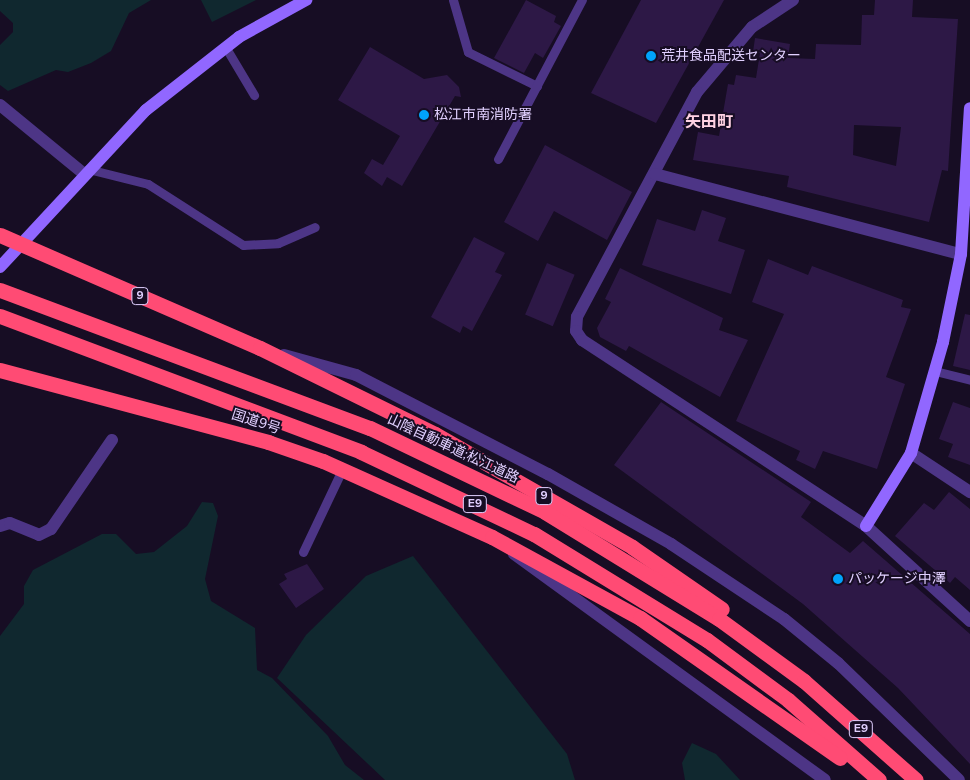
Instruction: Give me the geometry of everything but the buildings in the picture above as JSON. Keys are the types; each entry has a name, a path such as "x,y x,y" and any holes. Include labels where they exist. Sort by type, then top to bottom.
{"highway":[{"name":"9","path":"0,235 260,348 435,434 632,547 739,622 804,681"},
{"name":"山陰自動車道;松江道路","path":"0,290 352,421 459,467 636,564 804,681 916,780"},
{"name":"E9","path":"0,316 361,452 534,534 707,640 788,700 879,780"},
{"name":"国道9号","path":"0,370 218,426 342,470 492,537 640,618 793,722 869,780"}],"street":[{"path":"0,267 86,171 146,110 226,48 306,0"},
{"path":"793,0 752,27 726,55 697,92 655,174 577,317 578,336 866,526 970,622"},
{"path":"0,105 86,171"},
{"path":"866,526 911,453 935,371 964,248 970,108"},
{"path":"655,174 964,248"},
{"path":"260,348 356,375 548,474 671,544 784,619 838,663 959,780"},
{"path":"0,526 10,523 39,536 51,529 112,440"},
{"path":"911,453 970,492"},
{"path":"492,537 568,598 825,780"}],"lane":[{"path":"453,0 468,52 537,86"},
{"path":"498,159 582,0"},
{"path":"226,48 254,95"},
{"path":"86,171 148,184 243,245 278,243 315,227"},
{"path":"935,371 970,380"},
{"path":"304,552 342,470"}],"shaded area":[{"path":"0,0 151,0 129,13 111,51 91,63 68,72 56,70 8,91 0,85 0,45 13,32 13,23 0,11"},
{"path":"201,0 256,0 212,22"},
{"path":"202,502 213,503 218,516 205,579 211,601 255,628 257,670 272,678 328,736 345,765 364,780 0,780 0,636 24,604 24,586 33,570 102,534 116,534 136,554 154,552 187,526"},
{"path":"413,556 567,754 575,780 385,780 277,678 306,635 366,576"},
{"path":"692,743 716,754 740,780 685,780 682,763"}],"place":[{"name":"荒井食品配送センター","path":"651,56"},
{"name":"松江市南消防署","path":"424,115"},
{"name":"パッケージ中澤","path":"838,579"}],"district":[{"name":"矢田町","path":"709,122"}]}
